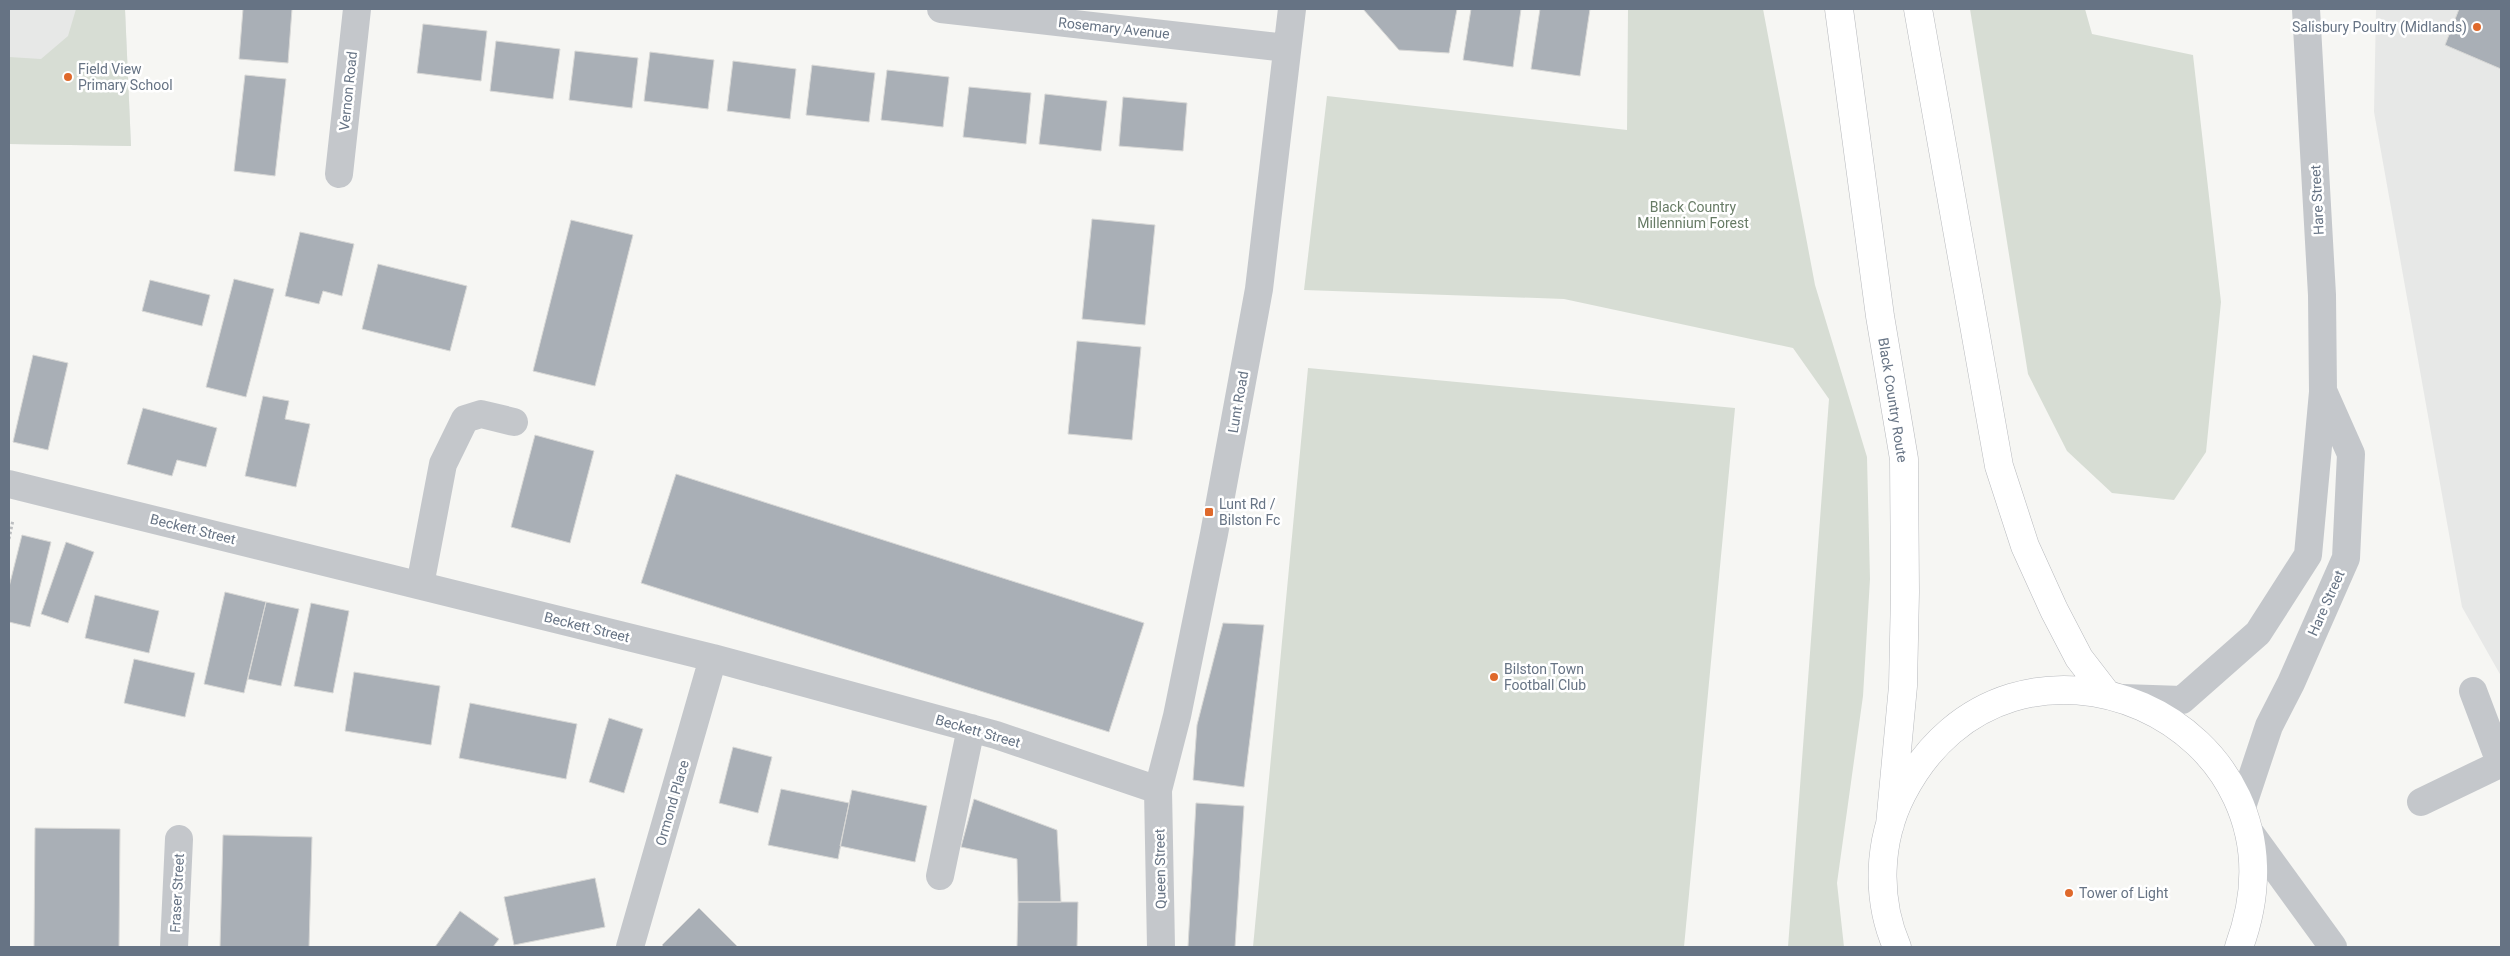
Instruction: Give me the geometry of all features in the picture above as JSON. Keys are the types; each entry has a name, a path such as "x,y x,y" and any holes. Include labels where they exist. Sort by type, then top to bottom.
{"highway":[{"name":"Black Country Route","path":"1839,9 1880,316 1904,459 1905,592 1903,686 1890,824"},
{"path":"1918,9 1999,466 2026,546 2054,610 2079,658 2114,695"},
{"path":"1897,947 1887,918 1883,895 1882,871 1890,824 1898,803 1921,763 1948,735 1972,717 2007,700 2036,692 2060,690 2114,695 2164,715 2200,743 2218,764 2245,819 2254,882 2249,919 2239,947"}],"street":[{"name":"Vernon Road","path":"339,174 357,9"},
{"name":"Rosemary Avenue","path":"941,9 1287,48"},
{"name":"Lunt Road","path":"1158,790 1177,716 1212,544 1259,290 1292,9"},
{"name":"Hare Street","path":"2114,695 2182,700 2258,633 2308,555 2323,392 2322,295 2306,9"},
{"name":"Hare Street","path":"2245,819 2269,726 2291,683 2346,558 2351,454 2323,392"},
{"path":"420,585 443,464 465,419 481,414 514,422"},
{"name":"Beckett Street","path":"9,484 713,658 970,728 1158,790"},
{"name":"Ormond Place","path":"630,947 713,658"},
{"path":"2421,802 2501,764 2473,691"},
{"path":"940,876 970,728"},
{"name":"Queen Street","path":"1158,790 1162,947"},
{"path":"2245,819 2333,947"},
{"name":"Fraser Street","path":"174,947 179,839"}],"shaded area":[{"name":"Field View Primary School","path":"9,9 125,9 131,146 9,144"},
{"path":"2376,9 2501,9 2501,676 2462,607 2374,112"}],"green space":[{"name":"Field View Primary School","path":"76,9 125,9 131,146 9,144 9,57 41,59 68,36"},
{"name":"Black Country Millennium Forest","path":"1628,9 1763,9 1815,285 1867,457 1870,579 1863,696 1837,883 1844,947 1788,947 1829,399 1793,348 1564,299 1304,290 1327,96 1627,130"},
{"path":"1970,9 2085,9 2092,34 2193,55 2221,302 2206,452 2174,500 2112,493 2067,451 2028,374"},
{"name":"Bilston Town Football Club","path":"1308,368 1735,408 1684,947 1253,947"}],"building":[{"path":"243,9 292,9 288,63 239,59"},
{"path":"1363,9 1457,9 1449,53 1399,50"},
{"path":"1471,9 1521,9 1513,67 1463,60"},
{"path":"1540,9 1590,9 1580,76 1531,69"},
{"name":"Salisbury Poultry (Midlands)","path":"2459,9 2501,9 2501,69 2445,45"},
{"path":"423,24 487,31 481,81 417,73"},
{"path":"496,41 560,49 553,99 490,91"},
{"path":"575,51 638,58 632,108 569,100"},
{"path":"650,52 714,60 708,109 644,101"},
{"path":"733,61 796,69 790,119 727,111"},
{"path":"812,65 875,73 869,122 806,115"},
{"path":"887,70 949,77 943,127 881,120"},
{"path":"245,75 286,79 275,176 234,171"},
{"path":"969,87 1031,93 1026,144 963,137"},
{"path":"1045,94 1107,101 1101,151 1039,144"},
{"path":"1123,97 1187,103 1183,151 1119,146"},
{"path":"1092,219 1155,225 1145,325 1082,319"},
{"path":"571,220 633,235 595,386 533,371"},
{"path":"300,232 354,244 342,296 323,291 319,304 285,296"},
{"path":"378,264 467,286 450,351 362,329"},
{"path":"234,279 274,289 246,397 206,387"},
{"path":"150,280 210,295 202,326 142,311"},
{"path":"1077,341 1141,347 1132,440 1068,434"},
{"path":"33,355 68,363 48,450 13,442"},
{"path":"263,396 289,401 285,419 310,424 296,487 245,476"},
{"path":"143,408 217,428 206,467 177,460 172,476 127,464"},
{"path":"535,435 594,451 570,543 511,527"},
{"path":"676,474 1144,623 1109,732 641,583"},
{"path":"22,535 51,542 30,627 9,622 9,587"},
{"path":"66,542 94,552 68,623 41,614"},
{"path":"225,592 266,602 244,693 204,684"},
{"path":"95,595 159,611 149,653 85,638"},
{"path":"266,602 299,609 281,686 248,679"},
{"path":"311,603 349,611 333,693 294,686"},
{"path":"1223,623 1264,625 1244,787 1193,780 1197,725"},
{"path":"134,659 195,673 185,717 124,703"},
{"path":"354,672 440,686 431,745 345,731"},
{"path":"470,703 577,724 566,779 459,758"},
{"path":"609,718 643,729 624,793 589,782"},
{"path":"733,747 772,757 758,813 719,803"},
{"path":"781,789 849,803 838,859 768,845"},
{"path":"852,790 927,806 915,862 840,846"},
{"path":"974,799 1057,830 1061,902 1018,902 1017,859 961,847"},
{"path":"1196,803 1244,806 1235,947 1188,947"},
{"path":"35,828 120,829 119,947 34,947"},
{"path":"223,835 312,837 309,947 220,947"},
{"path":"595,878 605,927 514,945 504,897"},
{"path":"1018,902 1078,902 1077,947 1017,947"},
{"path":"699,908 738,947 664,947 662,945"},
{"path":"460,911 499,939 493,947 435,947"}],"place":[{"name":"Salisbury Poultry (Midlands)","path":"2477,27"},
{"name":"Field View Primary School","path":"68,77"},
{"name":"Lunt Rd / Bilston Fc","path":"1209,512"},
{"name":"Bilston Town Football Club","path":"1494,677"},
{"name":"Tower of Light","path":"2069,893"}]}
